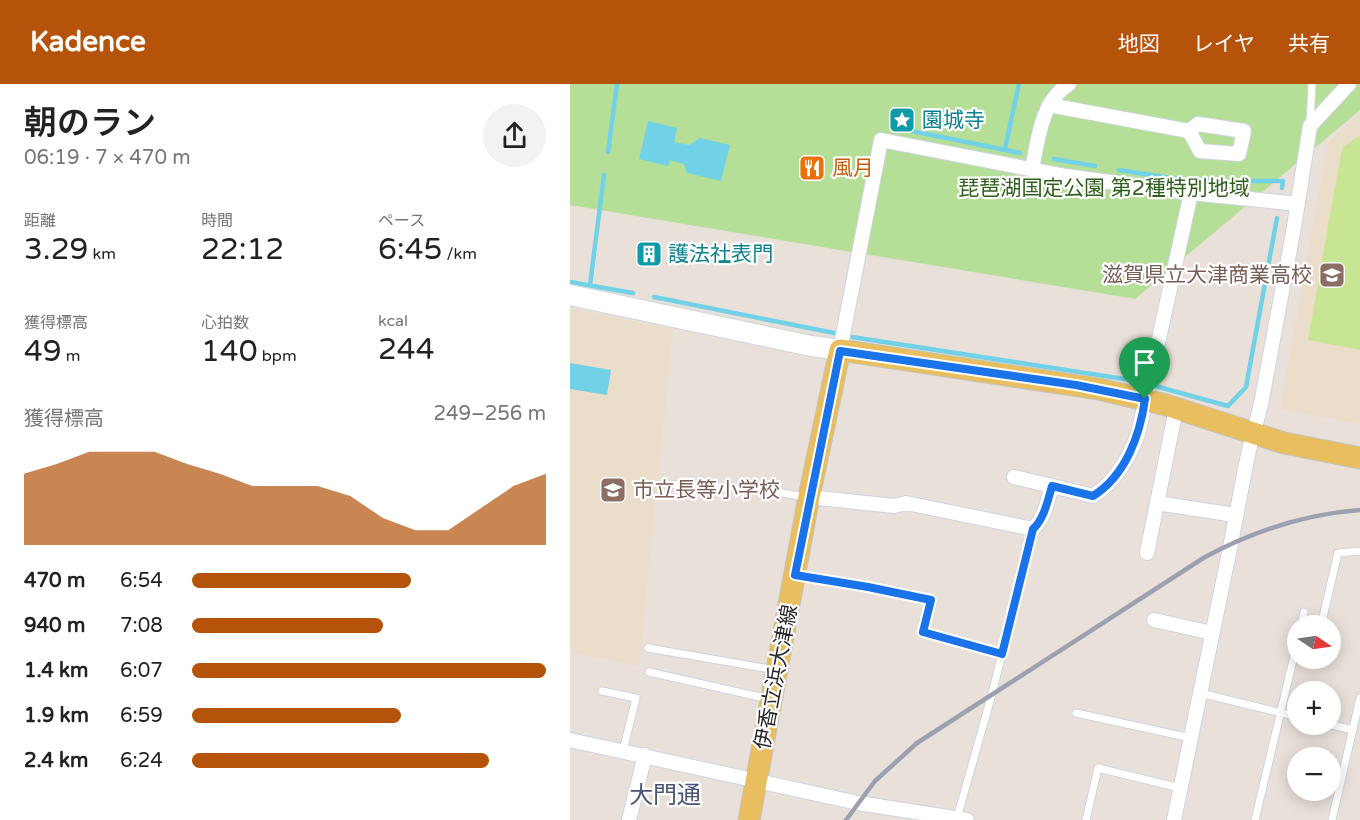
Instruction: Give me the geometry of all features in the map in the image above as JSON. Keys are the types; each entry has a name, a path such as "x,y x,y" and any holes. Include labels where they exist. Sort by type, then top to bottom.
{"main road":[{"path":"840,351 1076,385 1147,388 1176,409 1284,443 1360,458"},
{"name":"伊香立浜大津線","path":"749,820 809,497 840,351"}],"street":[{"path":"1032,169 1048,105 1069,84"},
{"path":"1174,820 1235,515 1261,404 1310,126 1349,84"},
{"path":"1048,105 1189,131"},
{"path":"570,294 840,351 881,140 1032,169 1191,193 1298,204"},
{"path":"1014,477 1093,496 1115,476 1133,447 1138,434 1191,193"},
{"path":"1148,553 1176,409"},
{"path":"809,497 894,506 906,503 1033,529 1037,526 1047,504 1052,486"},
{"path":"1157,503 1235,515"},
{"path":"1154,620 1212,633"},
{"path":"570,740 867,805 962,819"},
{"path":"629,820 645,755"}],"lane":[{"path":"1310,126 1312,84"},
{"path":"663,484 749,489 809,497"},
{"path":"962,819 1033,529"},
{"path":"1323,615 1338,553 1360,550"},
{"path":"795,575 931,600 923,632 1002,654"},
{"path":"648,648 777,670"},
{"path":"1256,820 1291,669"},
{"path":"649,672 772,699"},
{"path":"602,691 636,698 623,751"},
{"path":"1200,693 1287,715"},
{"path":"1332,820 1360,698"},
{"path":"1076,712 1191,738"},
{"path":"1341,727 1353,730"},
{"path":"1086,820 1098,768 1180,788"}],"shaded area":[{"name":"滋賀県立大津商業高校","path":"1360,113 1360,424 1280,409 1328,142"},
{"name":"市立長等小学校","path":"570,309 673,329 639,666 570,652"}],"green space":[{"name":"琵琶湖国定公園 第2種特別地域","path":"570,84 1360,84 1360,110 1135,299 570,205"},
{"path":"1360,135 1360,350 1308,340 1342,148"}],"water":[{"path":"648,121 677,128 674,142 689,145 700,138 730,145 721,181 687,173 684,164 670,160 668,166 639,159"},
{"path":"570,363 611,370 607,395 570,389"}],"waterway":[{"path":"608,152 617,84"},
{"path":"1005,149 1019,84"},
{"path":"907,130 1020,153"},
{"path":"1054,159 1095,166"},
{"path":"1119,170 1190,181 1283,181 1282,188"},
{"path":"590,285 604,175"},
{"path":"852,337 1137,381 1228,406 1246,387 1277,218"},
{"path":"570,282 633,293"},
{"path":"654,297 834,333"}],"railway":[{"path":"846,820 875,781 917,743 1205,557 1242,539 1280,525 1319,515 1360,510"}],"place":[{"name":"園城寺","path":"902,120"},
{"name":"風月","path":"812,168"},
{"name":"護法社表門","path":"649,254"},
{"name":"滋賀県立大津商業高校","path":"1332,275"},
{"name":"市立長等小学校","path":"613,490"}],"district":[{"name":"大門通","path":"665,795"}],"route":[{"path":"840,351 1076,385 1145,399 1133,447 1115,476 1101,491 1093,496 1052,486 1047,504 1037,526 1033,529 1002,654 923,632 931,600 795,575 840,351"}]}
